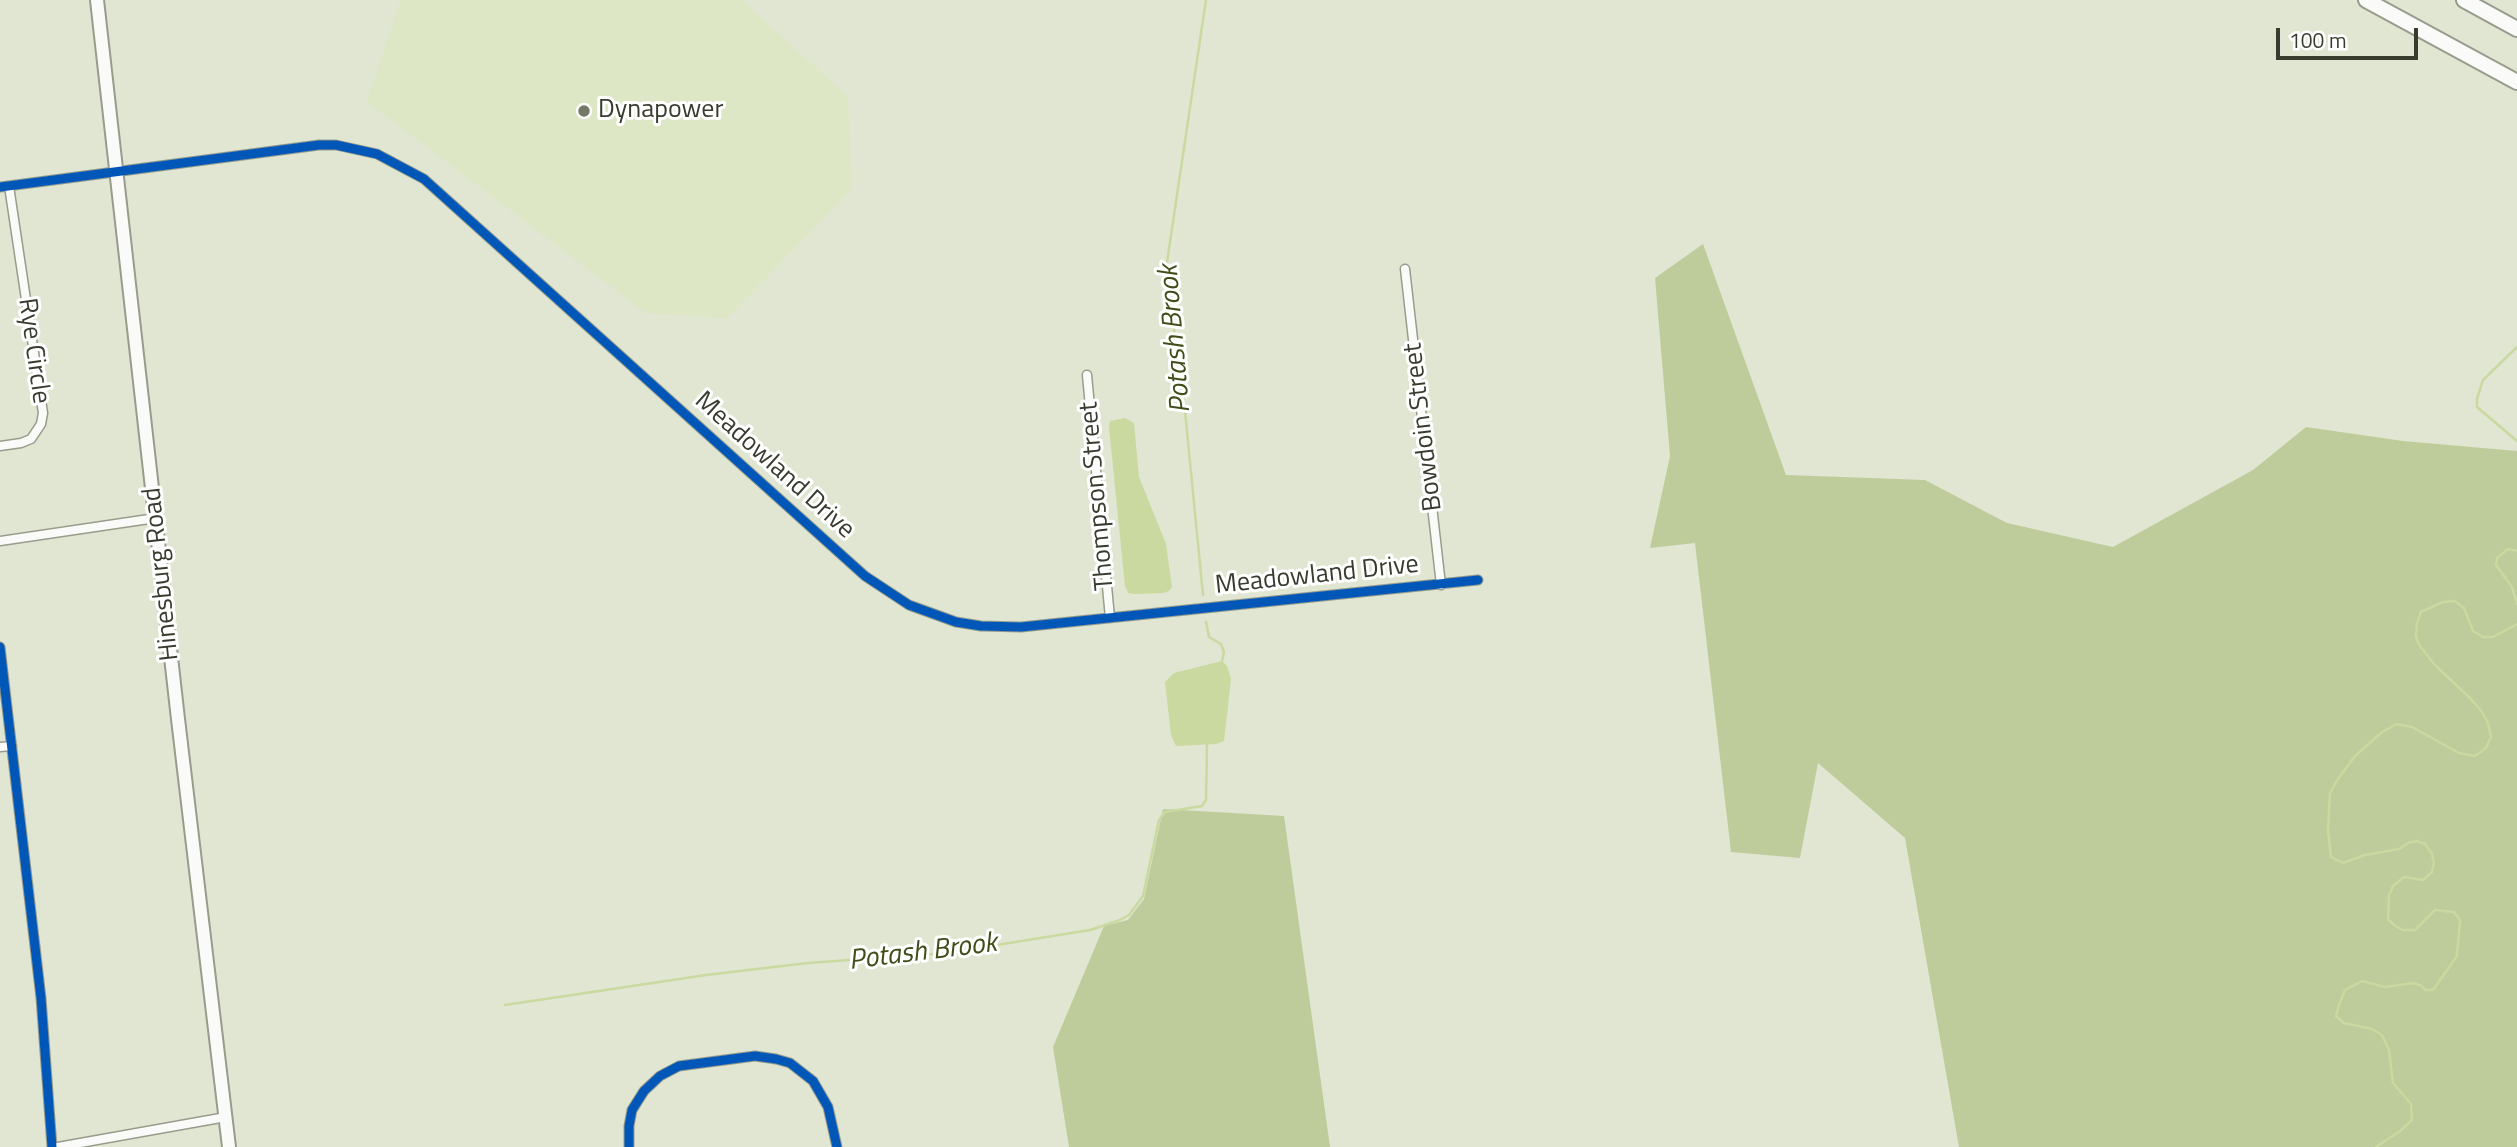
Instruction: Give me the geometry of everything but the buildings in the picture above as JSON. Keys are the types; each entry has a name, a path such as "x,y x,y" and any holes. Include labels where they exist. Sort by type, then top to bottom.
{"highway":[{"path":"2366,0 2517,82"},
{"path":"2464,0 2517,29"}],"main road":[{"name":"Hinesburg Road","path":"96,0 229,1147"}],"street":[{"name":"Meadowland Drive","path":"117,172 319,145 336,145 377,153 401,164 442,195 830,546 886,592 909,606 932,615 981,626 1021,627 1478,580"},
{"name":"Rye Circle","path":"0,446 31,439 38,431 43,413 4,187 117,172"},
{"name":"Bowdoin Street","path":"1405,269 1441,585"},
{"name":"Thompson Street","path":"1087,375 1110,618"},
{"path":"0,541 156,518"},
{"path":"0,647 41,998 52,1147"},
{"path":"0,747 12,746"},
{"path":"629,1147 632,1110 644,1091 660,1076 679,1066 755,1056 790,1063 813,1081 828,1107 837,1147"},
{"path":"58,1147 226,1117"}],"shaded area":[{"path":"400,0 742,0 848,97 852,189 727,318 646,313 367,102"},
{"path":"1703,244 1786,475 1925,480 2007,523 2113,547 2253,470 2306,427 2403,441 2517,451 2517,1147 1959,1147 1905,838 1818,763 1800,858 1731,852 1695,543 1650,548 1670,456 1655,278"},
{"path":"1125,418 1134,423 1139,477 1166,544 1172,587 1163,593 1128,593 1125,586 1109,427 1110,421"},
{"path":"1222,661 1227,666 1231,679 1224,741 1216,744 1176,746 1171,735 1165,682 1174,673"},
{"path":"1163,809 1284,816 1330,1147 1069,1147 1053,1047 1104,926 1128,920 1144,899"}],"waterway":[{"name":"Potash Brook","path":"1203,595 1186,421 1166,269 1206,0"},
{"path":"2517,347 2483,380 2477,399 2477,407 2517,441"},
{"path":"2517,551 2508,549 2497,558 2496,565 2512,587 2517,604"},
{"path":"2376,1147 2412,1120 2411,1104 2393,1083 2389,1050 2382,1035 2372,1029 2344,1023 2336,1016 2339,1005 2345,990 2362,981 2385,987 2414,983 2425,990 2433,990 2457,956 2460,920 2454,912 2435,910 2415,930 2403,930 2394,925 2388,919 2389,895 2393,886 2404,877 2423,880 2432,872 2432,854 2425,844 2417,841 2399,849 2365,855 2343,863 2331,857 2328,830 2330,793 2355,756 2381,733 2396,724 2412,727 2459,753 2475,756 2486,748 2491,737 2482,712 2419,645 2416,636 2421,612 2443,602 2455,601 2464,608 2473,631 2483,637 2493,637 2517,624"},
{"name":"Potash Brook","path":"1206,622 1209,637 1221,644 1224,652 1222,661"},
{"name":"Potash Brook","path":"505,1005 706,975 808,963 947,953 1090,930 1120,920 1129,915 1143,896 1159,820 1165,812 1202,806 1206,800 1207,744"}],"cycle path":[{"path":"0,187 319,145 336,145 377,154 424,179 865,576 909,605 956,622 1021,627 1478,580"},
{"path":"0,647 41,998 52,1147"},
{"path":"629,1147 632,1110 644,1091 660,1076 679,1066 755,1056 790,1063 813,1081 828,1107 837,1147"}],"place":[{"name":"Dynapower","path":"584,111"}]}
